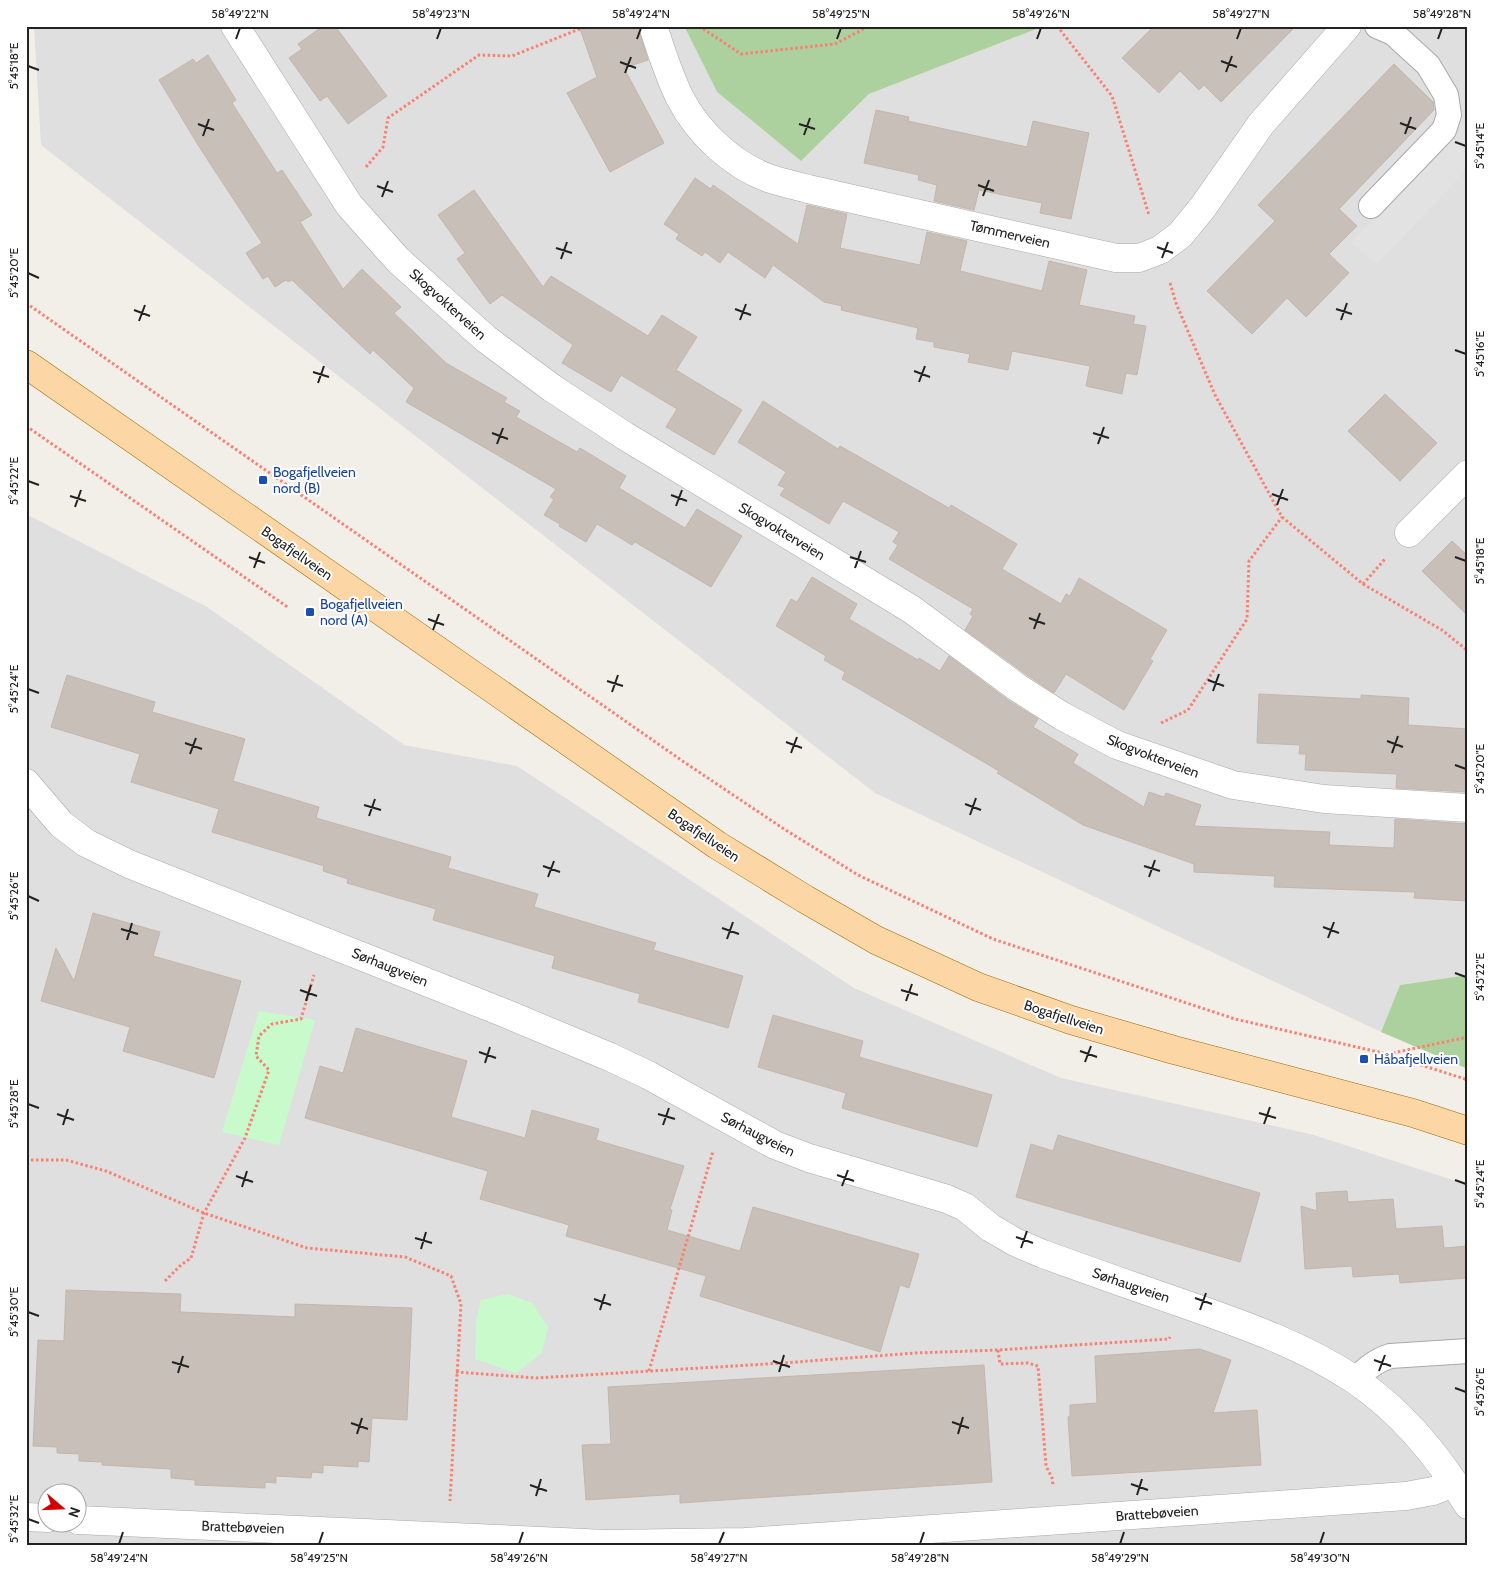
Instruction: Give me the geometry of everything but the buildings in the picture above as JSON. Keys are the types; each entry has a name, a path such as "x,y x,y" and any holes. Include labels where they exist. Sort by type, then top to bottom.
{"main road":[{"name":"Bogafjellveien","path":"26,364 717,845 876,940 978,987 1071,1020 1174,1050 1413,1113 1468,1131"}],"street":[{"name":"Skogvokterveien","path":"235,26 349,205 398,260 486,339 552,388 625,436 911,608 1018,688 1062,716 1117,745 1233,785 1324,799 1468,808"},
{"name":"Tømmerveien","path":"653,26 662,56 681,99 708,138 739,163 770,178 808,189 1116,258 1139,258 1160,250 1180,235 1203,207 1260,124 1347,26"},
{"path":"1410,533 1468,474"},
{"name":"Sørhaugveien","path":"26,783 61,824 86,843 129,864 493,1008 610,1057 648,1075 775,1145 809,1158 947,1199 965,1207 991,1228 1015,1242 1247,1326 1323,1360 1356,1380 1391,1408 1415,1432 1461,1494"},
{"name":"Brattebøveien","path":"88,1521 409,1539 448,1537 606,1544 859,1540 1406,1496 1433,1490 1461,1494"}],"lane":[{"path":"1371,206 1444,130 1449,114 1446,95 1428,65 1393,33 1377,26"},
{"path":"1356,1380 1369,1366 1390,1356 1468,1351"}],"path":[{"path":"364,169 383,147 388,118 479,55 512,56 588,26"},
{"path":"699,26 741,54 835,44 869,26"},
{"path":"1057,26 1112,96 1176,303 1215,396 1282,516 1363,584 1442,630 1468,650"},
{"path":"26,303 684,762 784,829 858,875 993,939 1235,1019 1387,1054 1468,1080"},
{"path":"26,426 289,608"},
{"path":"1117,745 1188,710 1247,620 1249,561 1282,516"},
{"path":"165,1281 180,1265 191,1258 204,1213 245,1138 269,1070 256,1056 260,1036 272,1024 301,1019 323,941"},
{"path":"1387,1054 1468,1037"},
{"path":"649,1371 724,1117"},
{"path":"26,1160 66,1160 106,1171 204,1213 307,1248 405,1256 452,1276 460,1304 448,1537"},
{"path":"456,1372 536,1378 915,1353 998,1350 1169,1339 1185,1304"},
{"path":"998,1350 1000,1364 1028,1363 1038,1366 1046,1466"}],"shaded area":[{"path":"34,26 684,26 717,92 801,161 869,94 1044,26 1468,26 1468,975 1400,985 1381,1032 875,793 41,145"},
{"path":"1451,135 1468,154 1468,169 1377,264 1351,243"},
{"path":"26,514 207,607 404,745 517,766 854,988 1061,1078 1314,1135 1468,1185 1468,1545 26,1545"}],"green space":[{"path":"684,26 1044,26 869,94 801,161 717,92"},
{"path":"1468,975 1468,1069 1381,1032 1400,985"},
{"path":"259,1011 315,1020 279,1145 222,1132"},
{"path":"508,1294 532,1303 548,1327 542,1353 516,1373 475,1359 476,1321 481,1300"}],"place":[{"name":"Bogafjellveien nord (B)","path":"263,480"},
{"name":"Bogafjellveien nord (A)","path":"310,612"},
{"name":"Håbafjellveien","path":"1364,1059"}]}
